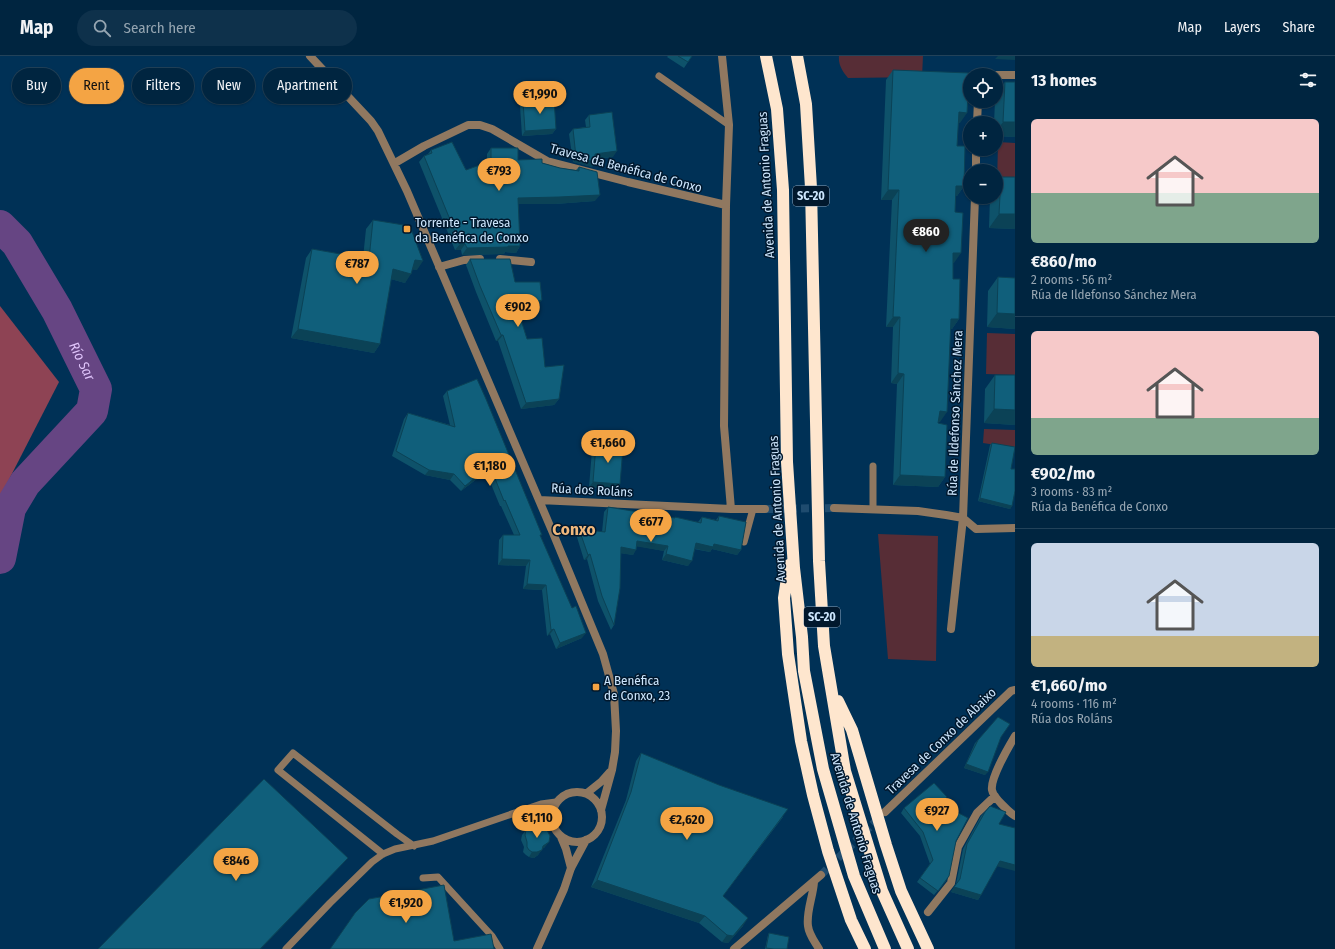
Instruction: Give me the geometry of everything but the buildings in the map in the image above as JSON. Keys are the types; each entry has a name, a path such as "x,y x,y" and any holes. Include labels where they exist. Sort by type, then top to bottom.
{"highway":[{"name":"Avenida de Antonio Fraguas","path":"766,56 777,109 783,190 787,462 792,544 804,670 823,769 854,876 885,949"},
{"name":"Avenida de Antonio Fraguas","path":"797,56 806,104 811,188 819,561 824,646 845,771 882,891 908,949"},
{"path":"792,544 784,598 788,654 801,740 813,795 828,851 852,920 865,949"},
{"path":"831,688 852,730 901,891 928,949"}],"street":[{"path":"310,56 371,122 378,131 395,163 539,500 600,646 610,676 614,694 615,712 614,752 612,770 601,810 601,821 595,834 586,840 580,842 567,840 561,837"},
{"path":"722,56 729,125 726,205 724,426 731,509"},
{"path":"1003,75 1015,75"},
{"name":"Travesa da Benéfica de Conxo","path":"395,163 424,146 468,125 480,125 492,129 547,161 726,205"},
{"name":"Rúa de Ildefonso Sánchez Mera","path":"951,629 963,518 975,204"},
{"path":"439,267 464,260 490,259 531,262"},
{"name":"Rúa dos Roláns","path":"539,500 731,509 765,509"},
{"path":"834,508 918,511 963,518 976,529 1015,528"},
{"name":"Travesa de Conxo de Abaixo","path":"885,812 1011,691 1015,690"},
{"path":"1015,736 1005,754 993,782 992,791 1015,816"},
{"path":"587,794 612,770"},
{"path":"571,868 566,849 561,837 553,825 551,818 556,802 571,792 582,792 597,802 601,810"},
{"path":"928,912 951,883 958,847 977,812 995,796"},
{"path":"538,949 564,889 571,868 586,840"},
{"path":"734,949 821,875"},
{"path":"814,882 808,917 808,927 811,936 819,949"}],"lane":[{"path":"659,76 729,125"},
{"path":"873,466 873,509"},
{"path":"744,542 752,509"},
{"path":"383,854 278,770 293,753 414,846"},
{"path":"286,949 330,903 372,862 383,854 396,849 433,841 541,804 556,802"},
{"path":"530,808 551,818"},
{"path":"423,878 438,877 492,936 500,949"}],"shaded area":[{"path":"839,56 923,56 922,77 848,78 840,65"},
{"path":"1003,142 1015,143 1015,186 1003,186 1003,164 998,164 998,156 1003,156"},
{"path":"0,306 59,382 0,497"},
{"path":"987,333 1015,334 1015,375 986,374"},
{"path":"984,429 1015,430 1015,448 983,443"},
{"path":"878,534 938,536 936,661 888,659"}],"waterway":[{"name":"Río Sar","path":"0,226 17,243 57,310 96,389 92,411 25,483 10,508 0,558"}],"tunnel":[{"path":"765,509 834,508"},
{"path":"821,875 880,817"}],"place":[{"name":"Torrente - Travesa da Benéfica de Conxo","path":"407,229"},
{"name":"A Benéfica de Conxo, 23","path":"596,687"}],"district":[{"name":"Conxo","path":"574,529"}]}
